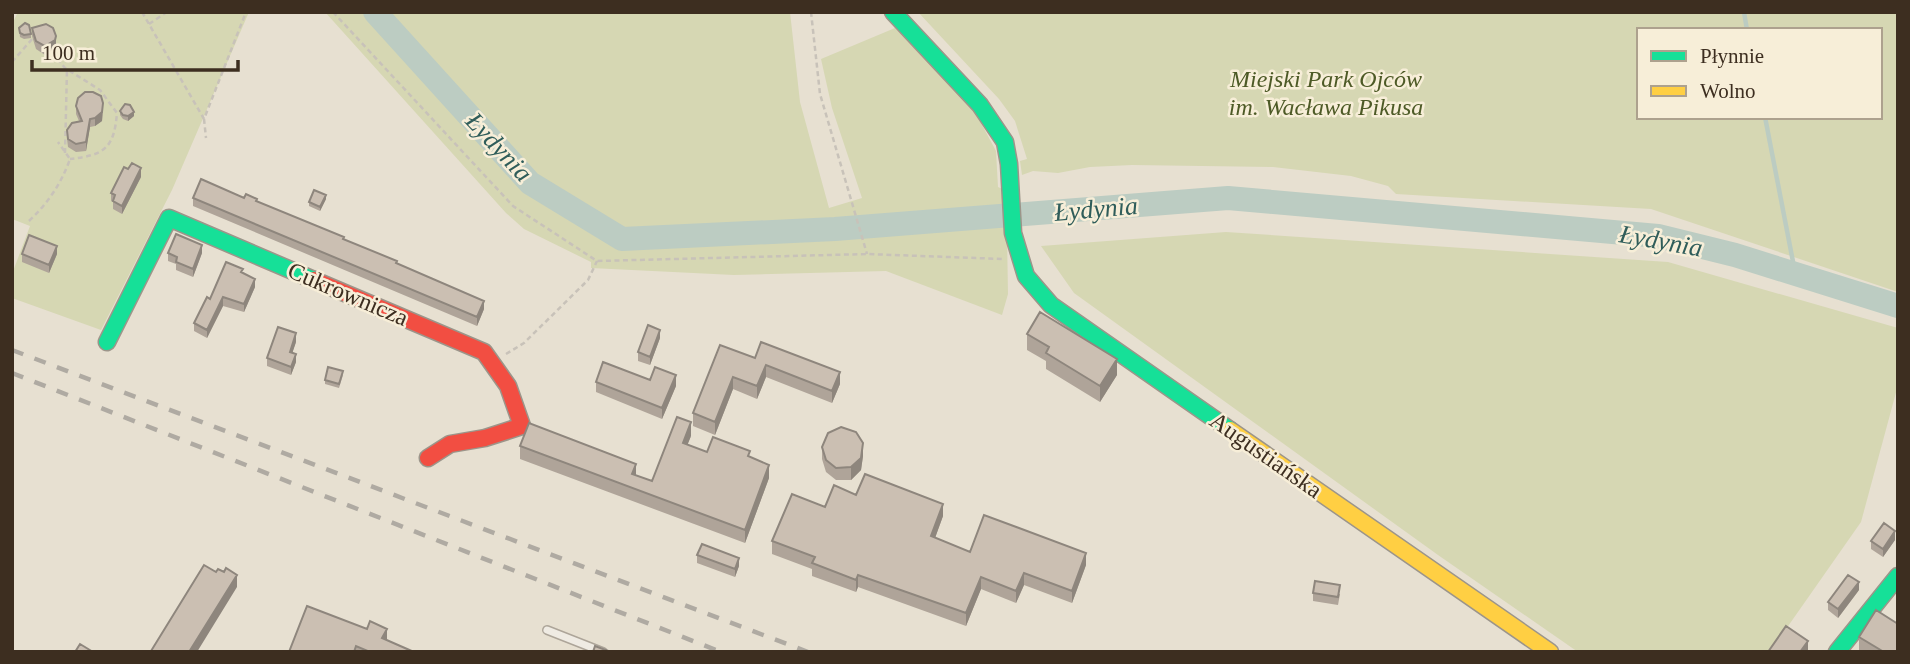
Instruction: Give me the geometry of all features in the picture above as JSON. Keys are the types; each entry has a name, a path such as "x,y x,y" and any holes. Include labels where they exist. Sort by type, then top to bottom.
{"street":[{"name":"Augustiańska","path":"894,12 993,121 1005,142 1013,233 1020,260 1026,276 1051,305 1550,652"},
{"name":"Cukrownicza","path":"107,342 169,218 484,352"},
{"path":"428,458 450,444 485,438 522,425 517,404 497,366 484,352"},
{"path":"1837,652 1876,611 1898,576"}],"lane":[{"path":"547,630 603,652"}],"path":[{"path":"142,12 204,118 206,138"},
{"path":"149,24 167,12"},
{"path":"204,118 246,12"},
{"path":"333,12 513,206 597,261 867,254 1020,260"},
{"path":"811,12 820,94 867,254"},
{"path":"12,60 19,56 33,37"},
{"path":"52,52 67,69 100,90 117,113 115,131 108,145 95,156 70,159"},
{"path":"65,153 67,69"},
{"path":"58,142 70,159"},
{"path":"29,221 51,196 70,159"},
{"path":"484,352 500,358 524,343 588,280 597,261"}],"green space":[{"path":"18,12 249,12 172,190 101,330 12,298 12,274 30,226 12,219 12,24"},
{"path":"325,12 790,12 800,102 829,208 862,198 832,108 821,59 895,28 974,110 996,151 998,187 1011,193 1007,235 1008,294 1002,315 886,271 734,275 591,268 591,262 524,229 506,213"},
{"name":"Miejski Park Ojców im. Wacława Pikusa","path":"918,12 1898,12 1898,292 1651,209 1396,194 1388,186 1351,176 1273,167 1132,165 1090,167 1058,173 1033,171 1022,175 1020,161 1027,159 1015,121 999,99"},
{"path":"1226,232 1668,262 1898,328 1898,385 1861,522 1770,652 1578,652 1438,555 1074,293 1041,246"}],"building":[{"path":"25,23 29,25 31,34 20,33 19,28"},
{"path":"46,24 53,28 56,36 55,40 45,46 36,41 32,28"},
{"path":"85,92 101,96 102,112 90,119 86,142 76,144 68,139 67,130 72,123 82,121 76,106 78,98"},
{"path":"125,104 130,105 134,112 128,116 120,111"},
{"path":"132,163 141,168 122,206 113,201 115,195 111,193 124,167 128,169"},
{"path":"201,179 244,198 246,194 257,199 256,201 344,237 343,239 484,301 477,317 193,198"},
{"path":"314,190 326,195 320,207 309,202"},
{"path":"176,234 202,245 193,269 176,262 177,257 168,253"},
{"path":"29,235 57,246 49,265 22,254"},
{"path":"226,262 243,269 241,272 255,279 244,304 223,297 207,330 194,323 207,297 210,299"},
{"path":"1040,312 1117,359 1100,386 1046,353 1049,347 1027,334"},
{"path":"648,325 660,330 650,357 638,352"},
{"path":"278,327 296,333 290,352 296,354 291,367 267,358"},
{"path":"761,342 840,372 832,391 766,365 757,386 733,377 715,422 693,413 720,345 755,358"},
{"path":"603,362 650,380 655,367 676,375 662,408 596,382"},
{"path":"328,367 343,371 339,384 325,380"},
{"path":"677,417 691,422 683,443 707,452 713,437 750,451 748,456 769,465 745,530 520,446 529,423 636,464 632,474 652,481"},
{"path":"841,427 856,432 863,443 861,458 851,467 836,468 826,460 822,447 828,433"},
{"path":"865,474 943,504 931,536 970,552 984,515 1086,553 1072,591 1024,573 1016,591 981,577 966,613 858,575 856,580 812,563 815,557 772,541 792,494 825,507 834,485 856,495"},
{"path":"1884,523 1895,531 1883,549 1871,541"},
{"path":"702,544 739,558 735,569 697,555"},
{"path":"204,565 216,572 218,569 224,572 226,568 237,575 189,652 151,651"},
{"path":"1848,575 1859,582 1838,609 1828,602"},
{"path":"1315,581 1340,585 1338,597 1313,593"},
{"path":"307,606 367,629 370,621 387,629 382,638 414,652 370,652 356,646 354,652 289,652"},
{"path":"1876,610 1898,624 1898,652 1884,652 1859,637"},
{"path":"1786,626 1808,641 1800,652 1768,652"},
{"path":"80,644 93,652 75,652"},
{"path":"595,646 611,652 593,652"}],"waterway":[{"name":"Łydynia","path":"375,12 530,183 622,239 835,229 1228,198 1658,236 1735,255 1898,306"},
{"path":"1744,12 1747,28"},
{"path":"1765,119 1795,272"}],"railway":[{"path":"12,350 808,652"},
{"path":"12,373 721,652"}],"traffic: fast":[{"path":"893,12 980,105 1005,142 1013,233 1026,276 1051,305 1230,430"},
{"path":"107,342 169,218 314,280"},
{"path":"1837,652 1898,576"}],"traffic: slow":[{"path":"1230,430 1550,652"}],"traffic: jam":[{"path":"314,280 484,352 508,386 522,426 485,438 450,444 428,458"}]}
